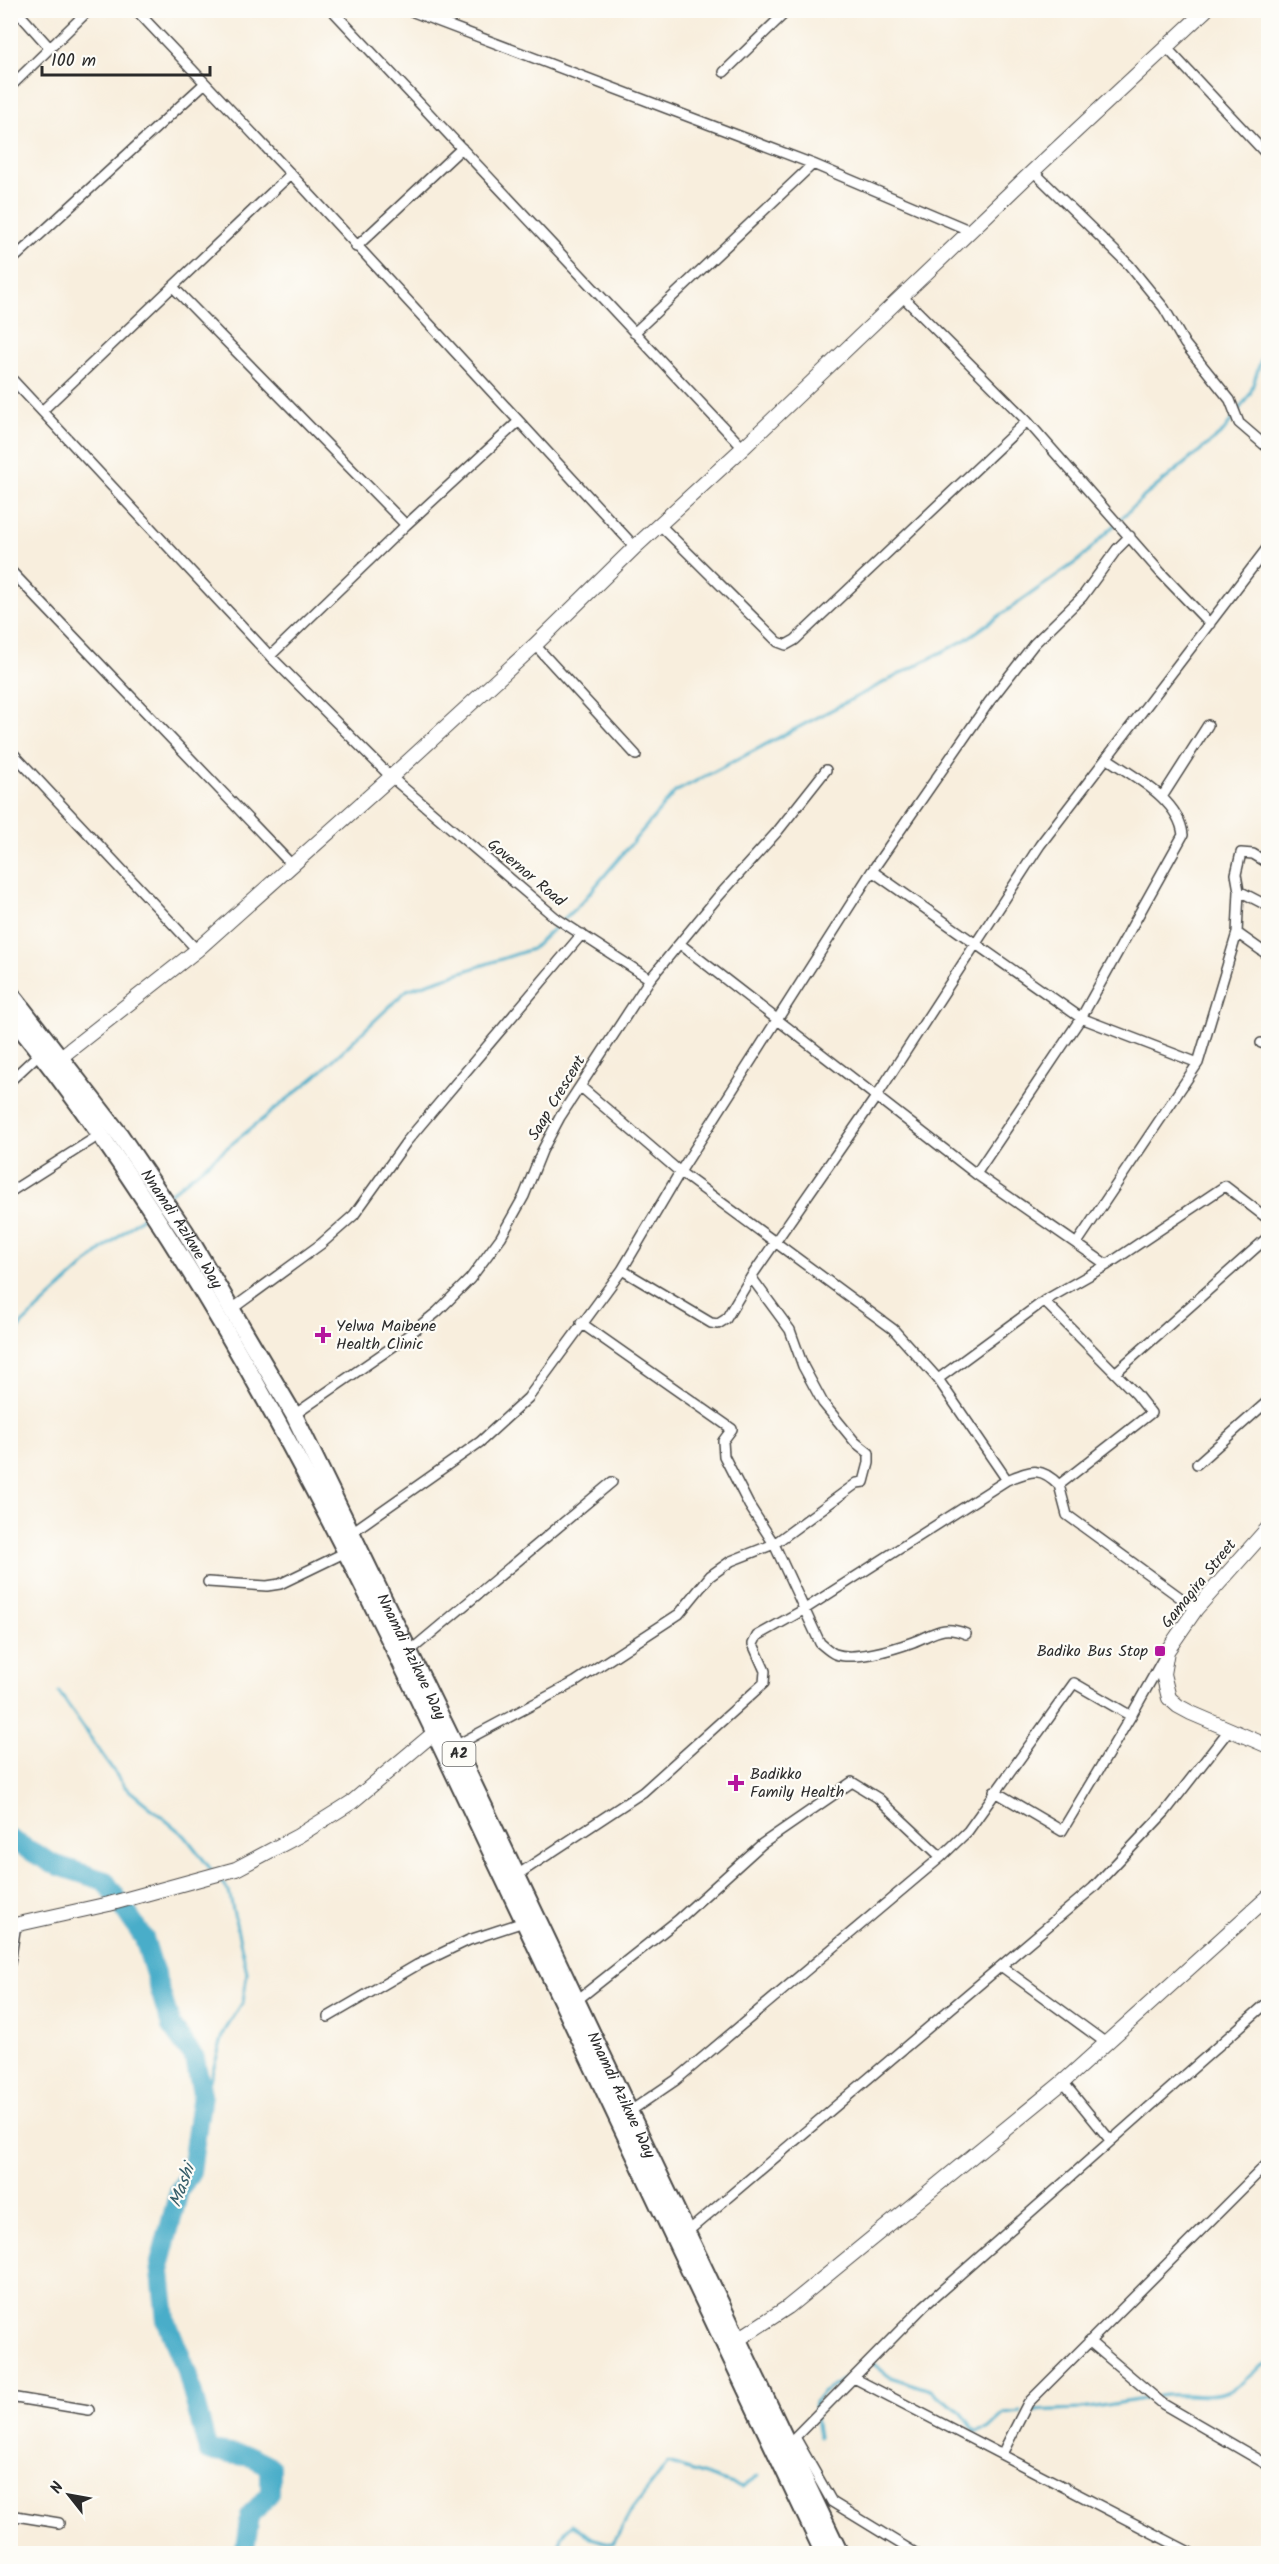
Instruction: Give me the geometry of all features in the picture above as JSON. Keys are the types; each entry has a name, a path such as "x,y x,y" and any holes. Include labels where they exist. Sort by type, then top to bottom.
{"highway":[{"name":"Nnamdi Azikwe Way","path":"10,993 50,1058 171,1239 228,1332 293,1448 346,1552 524,1922 731,2343 840,2553"},
{"name":"Nnamdi Azikwe Way","path":"10,1016 50,1058 146,1173 185,1231 294,1415 410,1651 686,2233 731,2343 824,2553"}],"street":[{"path":"16,10 50,48"},
{"path":"10,87 89,10"},
{"path":"136,10 291,174 635,547"},
{"path":"332,10 743,448"},
{"path":"408,10 813,164 971,231"},
{"path":"724,72 788,10"},
{"path":"10,1081 50,1058 197,950 293,866 535,645 635,547 743,448 1033,171 1206,10"},
{"path":"1166,47 1269,156"},
{"path":"10,262 204,84"},
{"path":"357,247 462,148"},
{"path":"634,333 813,164"},
{"path":"1033,171 1129,265 1164,308 1185,344 1230,400 1239,423 1269,448"},
{"path":"44,410 291,174"},
{"path":"174,288 406,525"},
{"path":"902,296 1027,421 1161,573 1210,624"},
{"name":"Governor Road","path":"10,376 270,656 392,777 556,918 650,980"},
{"path":"660,525 778,642 786,645 795,640 1027,421"},
{"path":"270,656 406,525 518,422"},
{"path":"352,1532 480,1442 528,1398 622,1270 680,1172 872,871 1009,677 1041,637 1082,597 1127,533"},
{"path":"622,1270 718,1324 726,1319 751,1277 876,1097 1040,845 1269,547"},
{"path":"10,570 293,866"},
{"path":"535,645 636,755"},
{"path":"1162,797 1208,725"},
{"path":"10,750 197,950"},
{"path":"976,1174 1081,1018 1183,835 1181,822 1162,797 1107,759"},
{"name":"Saap Crescent","path":"294,1415 401,1341 437,1312 470,1279 501,1237 524,1196 542,1151 560,1116 650,980 826,770"},
{"path":"1077,1243 1198,1063 1237,933 1239,891 1236,874 1241,853 1253,854 1269,863"},
{"path":"872,871 1081,1018 1198,1063"},
{"path":"1239,891 1269,906"},
{"path":"232,1310 321,1244 354,1215 407,1141 582,933"},
{"path":"1237,933 1269,955"},
{"path":"680,944 777,1022 976,1174 1107,1265"},
{"path":"580,1087 680,1172 893,1329 938,1379 1007,1480"},
{"path":"10,1192 101,1134"},
{"path":"938,1379 1044,1301 1107,1265 1225,1186 1269,1219"},
{"path":"1115,1373 1269,1238"},
{"path":"455,1746 575,1682 679,1614 710,1576 732,1561 774,1544 857,1483 864,1482 870,1463 869,1453 855,1442 823,1403 803,1366 790,1330 751,1277"},
{"path":"1044,1301 1151,1413 1059,1485"},
{"path":"581,1323 732,1429 723,1441 724,1456 749,1505 774,1544 820,1643 834,1654 854,1657 913,1642 935,1630 958,1630 966,1634"},
{"path":"1197,1464 1269,1401"},
{"path":"517,1875 643,1792 764,1683 765,1671 753,1640 1007,1480 1035,1471 1047,1473 1059,1485 1067,1515 1196,1609"},
{"path":"410,1651 612,1482"},
{"name":"Gamagira Street","path":"1269,1528 1196,1609 1167,1651 1163,1674 1169,1698 1191,1713 1269,1746"},
{"path":"208,1582 267,1586 280,1584 346,1552"},
{"path":"994,1791 1062,1831 1167,1651"},
{"path":"629,2112 676,2080 941,1857 968,1831 994,1791 1074,1683 1131,1716"},
{"path":"686,2233 1093,1888 1165,1812 1229,1730"},
{"path":"10,1964 13,1925 109,1905 236,1869 298,1836 352,1802 434,1733"},
{"path":"576,2001 678,1920 762,1844 852,1782 878,1798 941,1857"},
{"path":"731,2343 788,2307 1063,2082 1269,1897"},
{"path":"328,2017 417,1965 469,1940 524,1922"},
{"path":"1001,1966 1106,2043"},
{"path":"918,2553 832,2502 795,2438 924,2306 1110,2140 1268,2005"},
{"path":"1063,2082 1110,2140"},
{"path":"1002,2454 1026,2407 1089,2341 1265,2174 1269,2163"},
{"path":"1089,2341 1162,2404 1269,2465"},
{"path":"854,2378 1193,2553"},
{"path":"10,2397 89,2410"},
{"path":"10,2515 59,2523"}],"waterway":[{"path":"167,1196 316,1076 407,990 532,949 583,901 675,792 965,640 1079,560 1140,500 1224,431 1250,394 1268,338"},
{"path":"10,1345 22,1324 97,1254 146,1214"},
{"path":"59,1692 124,1786 185,1836 213,1872"},
{"name":"Mashi","path":"10,1839 53,1864 105,1881 144,1938 171,2026 195,2059 202,2094 191,2171 179,2191 160,2263 166,2320 187,2372 208,2451 252,2457 270,2466 270,2493 250,2516 244,2554"},
{"path":"202,2094 211,2077 224,2032 243,2002 247,1972 229,1892 219,1879"},
{"path":"871,2362 890,2377 930,2390 961,2412 976,2432 988,2429 1004,2414 1020,2412"},
{"path":"1158,2396 1221,2394 1234,2388 1268,2363"},
{"path":"815,2412 814,2402 824,2392 851,2374"},
{"path":"1027,2411 1082,2409 1151,2398"},
{"path":"816,2418 819,2437"},
{"path":"554,2554 562,2535 572,2524 591,2538 613,2544 631,2511 668,2463 742,2487 758,2476"}],"place":[{"name":"Yelwa Maibene Health Clinic","path":"323,1335"},
{"name":"Badiko Bus Stop","path":"1160,1651"},
{"name":"Badikko Family Health","path":"736,1783"}]}
